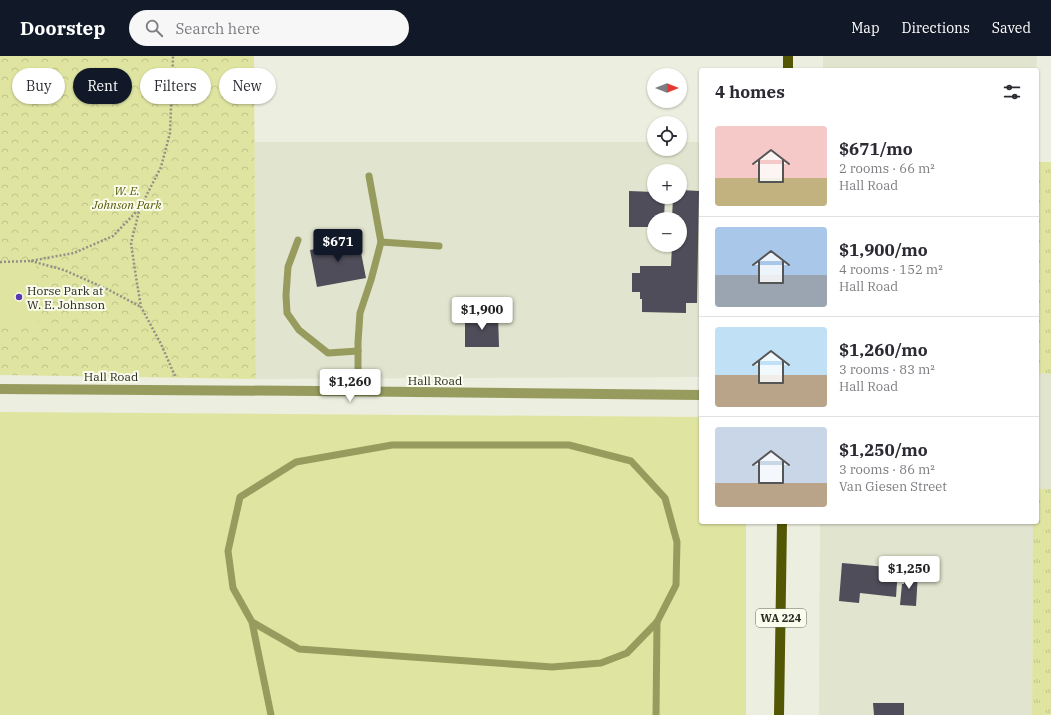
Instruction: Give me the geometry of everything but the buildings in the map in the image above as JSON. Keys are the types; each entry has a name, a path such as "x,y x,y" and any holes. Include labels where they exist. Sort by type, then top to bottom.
{"main road":[{"path":"788,56 788,68"},
{"name":"WA 224","path":"779,715 782,524"}],"street":[{"name":"Hall Road","path":"0,389 181,389 699,395"}],"lane":[{"path":"358,392 360,313 381,242 369,176"},
{"path":"298,240 288,267 286,295 287,313 299,330 328,352 358,351"},
{"path":"381,242 439,246"},
{"path":"252,622 299,649 552,667 601,664 627,653 657,622 676,585 677,542 665,498 631,461 569,445 392,445 296,462 240,497 228,551 233,588 252,622 271,715"},
{"path":"656,715 657,622"}],"path":[{"path":"174,56 170,133 161,167 140,208 131,243 142,307 161,344 181,389"},
{"path":"0,262 30,261 74,253 113,236 140,208"},
{"path":"30,261 64,270 142,307"}],"shaded area":[{"path":"823,56 1037,56 1036,68 823,68"},
{"path":"254,142 647,142 647,156 687,156 687,142 699,142 699,377 256,379"},
{"path":"1039,373 1051,374 1051,489 1039,489"},
{"path":"820,524 1033,524 1032,715 819,715"}],"green space":[{"name":"W. E. Johnson Park","path":"0,56 254,56 254,68 219,68 219,104 254,104 256,379 0,375"},
{"path":"1039,162 1051,162 1051,374 1039,373"},
{"name":"Horse Park at W. E. Johnson","path":"36,265 38,328 0,328 0,266"},
{"path":"0,412 699,417 699,524 746,524 746,715 0,715"},
{"path":"1039,489 1051,489 1051,715 1032,715 1033,524 1039,524"}],"place":[{"name":"Horse Park at W. E. Johnson","path":"19,297"}]}
